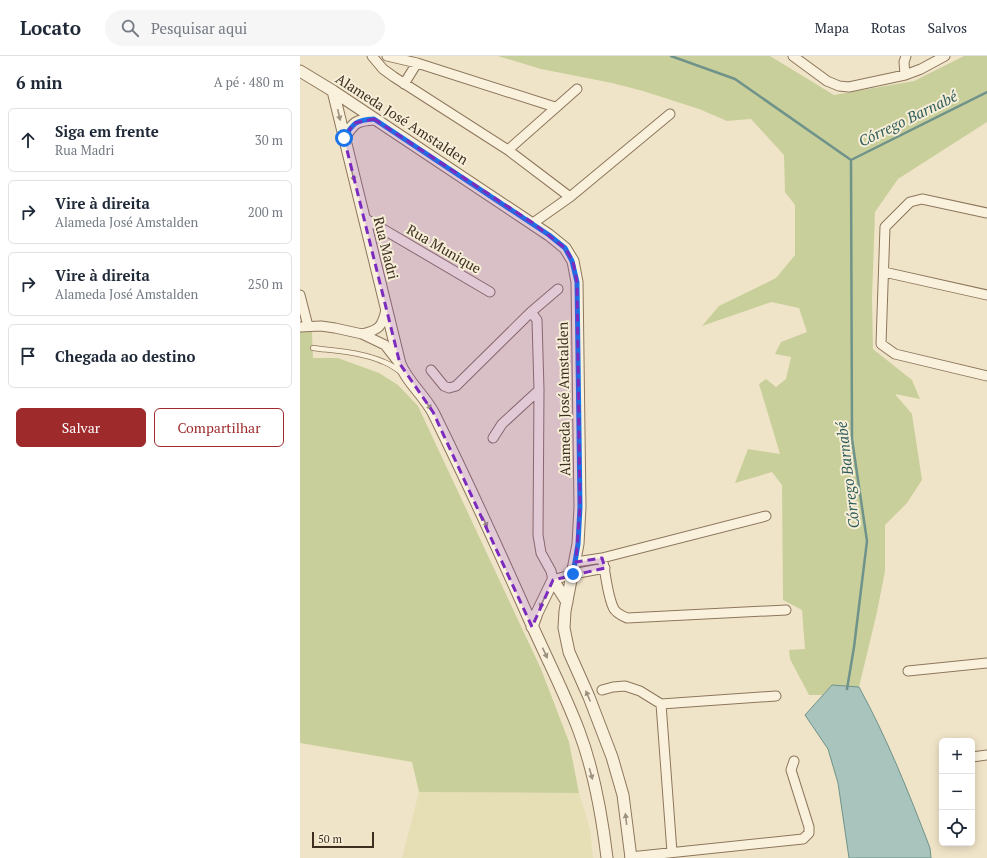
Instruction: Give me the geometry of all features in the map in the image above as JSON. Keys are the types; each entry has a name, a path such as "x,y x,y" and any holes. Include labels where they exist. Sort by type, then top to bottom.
{"street":[{"path":"372,56 383,69 404,84 508,150 570,197"},
{"path":"387,56 417,63 555,107"},
{"path":"793,56 804,59 827,81 839,86 849,87 904,75 921,69 946,56"},
{"path":"904,75 904,62 906,56"},
{"path":"404,84 417,63"},
{"name":"Alameda José Amstalden","path":"300,71 333,91 533,223 565,248 572,261 577,282 580,507 576,562 564,628 569,652 589,697 612,757 623,795 630,857"},
{"path":"508,150 577,89"},
{"name":"Rua Madri","path":"333,91 386,310 402,369"},
{"path":"533,223 570,197 670,114"},
{"path":"344,138 354,124 362,120 374,119"},
{"path":"987,213 922,199 910,202 885,227 881,344 894,354 987,376"},
{"name":"Rua Munique","path":"364,218 490,292"},
{"path":"884,272 987,295"},
{"path":"431,370 444,386 449,388 456,386 531,312 558,289"},
{"path":"300,295 304,326 335,328 362,334 385,345 433,412 504,562 579,732 597,794 606,858"},
{"path":"362,334 372,332 380,328 386,310"},
{"path":"531,312 537,320 539,390 538,535 541,553 551,571 553,580 568,602"},
{"path":"493,438 502,424 539,390"},
{"path":"576,562 602,558 766,516"},
{"path":"602,558 614,610 628,618 786,610"},
{"path":"532,627 553,580 573,574 605,568"},
{"path":"908,671 987,663"},
{"path":"602,690 625,686 640,691 661,704 776,696"},
{"path":"661,704 672,852"},
{"path":"975,757 987,755"},
{"path":"630,857 803,839 808,833 809,827 791,770 794,761"}],"lane":[{"path":"313,348 349,353 385,362 402,369"}],"highlighted area":[{"path":"374,119 533,223 565,248 573,261 577,282 580,507 576,562 602,558 605,568 553,580 532,627 433,412 400,364 344,138 354,123"}],"shaded area":[{"path":"419,792 579,793 590,829 593,858 402,858"}],"green space":[{"path":"498,56 770,56 834,95 914,81 964,56 987,56 987,122 898,179 875,212 872,298 873,349 912,380 920,399 895,394 912,414 922,480 907,503 885,525 885,571 859,687 832,685 822,695 809,695 790,659 789,650 805,649 802,610 783,600 782,485 772,472 735,483 748,449 780,454 759,384 766,379 776,387 786,379 791,357 775,354 781,342 807,332 799,308 771,302 702,326 719,306 776,278 795,255 795,205 785,192 784,155 751,119 727,121 699,109 643,91 612,83 541,69"},
{"path":"300,332 312,332 313,358 338,358 379,373 398,385 418,406 541,669 569,742 579,793 419,792 412,762 300,743"}],"water":[{"path":"832,685 859,687 879,726 906,786 930,848 931,858 849,858 838,783 828,749 805,715"}],"waterway":[{"path":"671,56 735,79 851,160"},
{"name":"Córrego Barnabé","path":"847,689 854,647 867,541 852,439 851,160 987,92"}],"route":[{"path":"344,138 354,124 362,120 374,119 533,223 565,248 572,261 577,282 580,507 578,544 573,574"}]}
